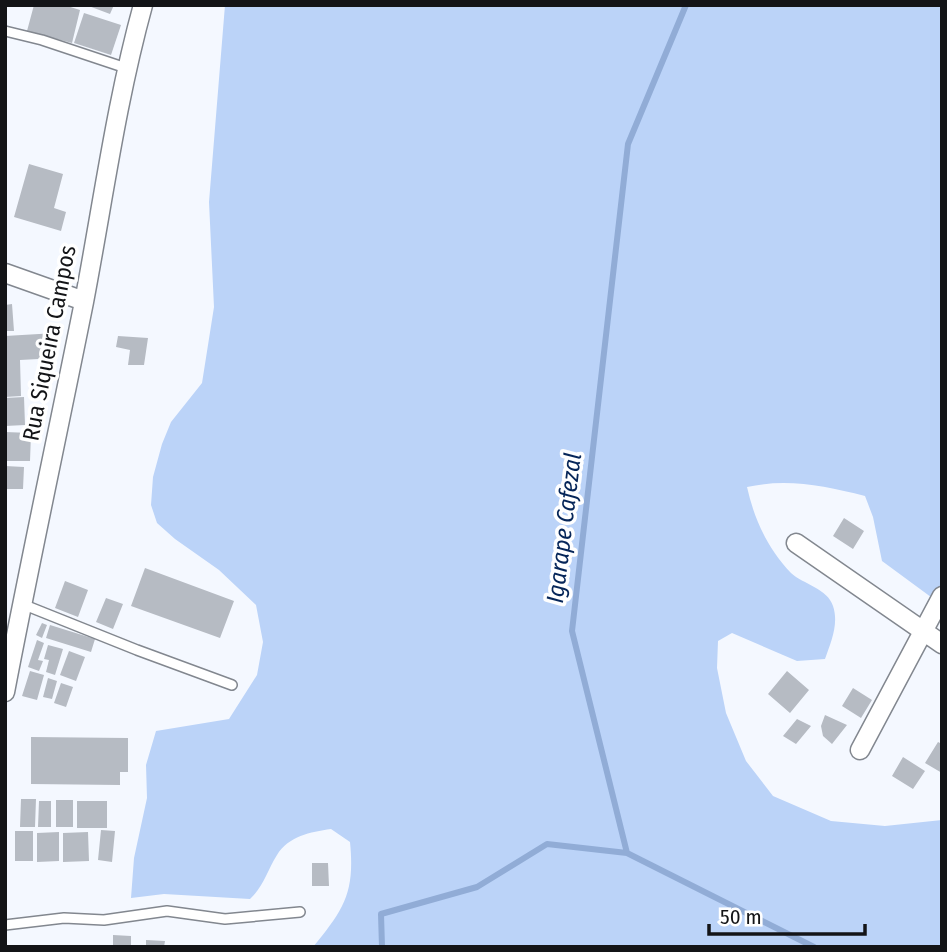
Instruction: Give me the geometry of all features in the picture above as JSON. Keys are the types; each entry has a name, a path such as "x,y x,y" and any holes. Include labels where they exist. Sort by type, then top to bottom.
{"street":[{"name":"Rua Siqueira Campos","path":"5,692 84,301 126,68 143,5"},
{"path":"5,273 84,301"},
{"path":"796,543 942,644"},
{"path":"860,750 942,596"}],"lane":[{"path":"5,31 42,40 126,68"},
{"path":"22,604 233,685"},
{"path":"5,925 64,919 113,919 167,911 225,919 300,912"}],"shaded area":[{"path":"225,5 942,5 942,586 935,600 882,561 873,517 865,496 792,483 747,487 758,522 769,544 791,573 826,595 833,606 835,626 825,659 797,661 732,633 718,641 717,668 726,713 746,761 773,796 831,821 885,826 942,820 942,947 313,947 340,911 351,875 350,842 331,829 308,834 288,843 277,855 262,884 250,899 164,894 131,898 134,858 147,798 146,765 156,731 229,719 257,675 263,642 256,605 219,570 157,523 151,505 153,477 171,422 202,383 214,307 209,202"}],"building":[{"path":"34,5 64,5 80,10 72,43 27,31"},
{"path":"86,5 114,5 110,14"},
{"path":"84,13 121,25 111,55 74,43"},
{"path":"29,164 63,174 54,208 66,212 61,231 14,217"},
{"path":"12,304 14,331 5,331 5,305"},
{"path":"56,333 57,358 20,360 21,396 5,397 5,336"},
{"path":"118,336 148,338 144,365 128,365 130,350 116,347"},
{"path":"24,397 25,425 5,426 5,398"},
{"path":"5,432 31,433 30,461 5,461"},
{"path":"5,466 24,467 23,489 5,489"},
{"path":"844,518 864,531 853,549 833,536"},
{"path":"145,568 234,601 220,638 131,606"},
{"path":"65,581 88,590 78,617 55,608"},
{"path":"106,598 123,604 113,629 96,622"},
{"path":"42,623 47,625 42,638 36,635"},
{"path":"50,625 95,639 91,652 46,638"},
{"path":"37,640 44,643 38,660 43,661 39,671 28,667"},
{"path":"48,645 63,649 55,675 46,672 49,660 44,659"},
{"path":"69,651 85,657 76,681 60,675"},
{"path":"30,671 44,675 37,700 22,696"},
{"path":"787,671 809,690 790,713 768,694"},
{"path":"48,678 57,681 52,699 43,697"},
{"path":"61,683 73,687 66,707 54,703"},
{"path":"853,688 872,700 861,718 842,706"},
{"path":"825,715 847,725 832,744 823,736 821,726"},
{"path":"797,719 811,726 796,744 783,736"},
{"path":"31,737 128,738 128,772 120,772 120,785 31,784"},
{"path":"938,742 942,744 942,773 925,763"},
{"path":"903,757 925,771 913,789 892,776"},
{"path":"21,799 36,799 35,827 20,827"},
{"path":"56,800 73,800 73,827 56,827"},
{"path":"39,801 51,801 51,827 38,827"},
{"path":"77,801 107,801 107,828 77,828"},
{"path":"101,830 115,831 112,862 98,860"},
{"path":"15,831 33,831 33,861 15,861"},
{"path":"59,832 59,861 37,862 37,833"},
{"path":"88,832 89,861 63,862 63,833"},
{"path":"312,863 328,863 329,886 312,886"},
{"path":"113,935 131,936 131,947 113,947"},
{"path":"146,940 165,941 164,947 146,947"}],"waterway":[{"name":"Igarape Cafezal","path":"686,5 628,144 572,631 627,853 814,947"},
{"path":"382,947 381,914 477,887 547,844 627,853"}]}
